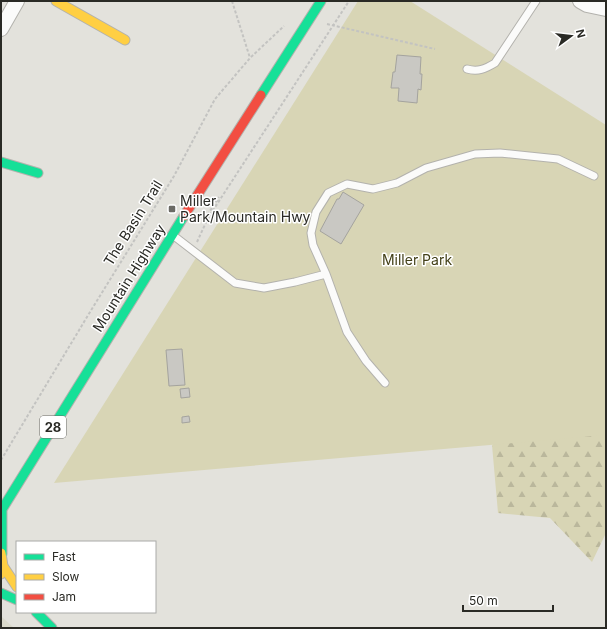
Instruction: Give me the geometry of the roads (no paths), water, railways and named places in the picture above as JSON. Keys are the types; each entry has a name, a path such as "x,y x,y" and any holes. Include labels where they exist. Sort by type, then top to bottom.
{"main road":[{"path":"56,1 125,40"},
{"name":"Mountain Highway","path":"1,554 1,510 172,234 321,1"},
{"path":"1,162 38,173"},
{"name":"28","path":"1,554 2,570"},
{"path":"2,570 16,586"},
{"path":"1,593 16,600"},
{"path":"37,613 52,628"}],"street":[{"path":"1,28 17,1"},
{"path":"580,1 587,5 606,9"}],"lane":[{"path":"467,69 475,71 484,69 495,63 536,1"},
{"path":"385,383 366,361 347,332 326,274 313,245 311,233 316,212 328,193 346,184 373,188 398,183 426,168 475,154 500,153 558,159 594,176"},
{"path":"172,234 236,283 264,288 326,274"}],"place":[{"name":"Miller Park/Mountain Hwy","path":"172,209"}],"park label":[{"name":"Miller Park","path":"417,260"}]}
